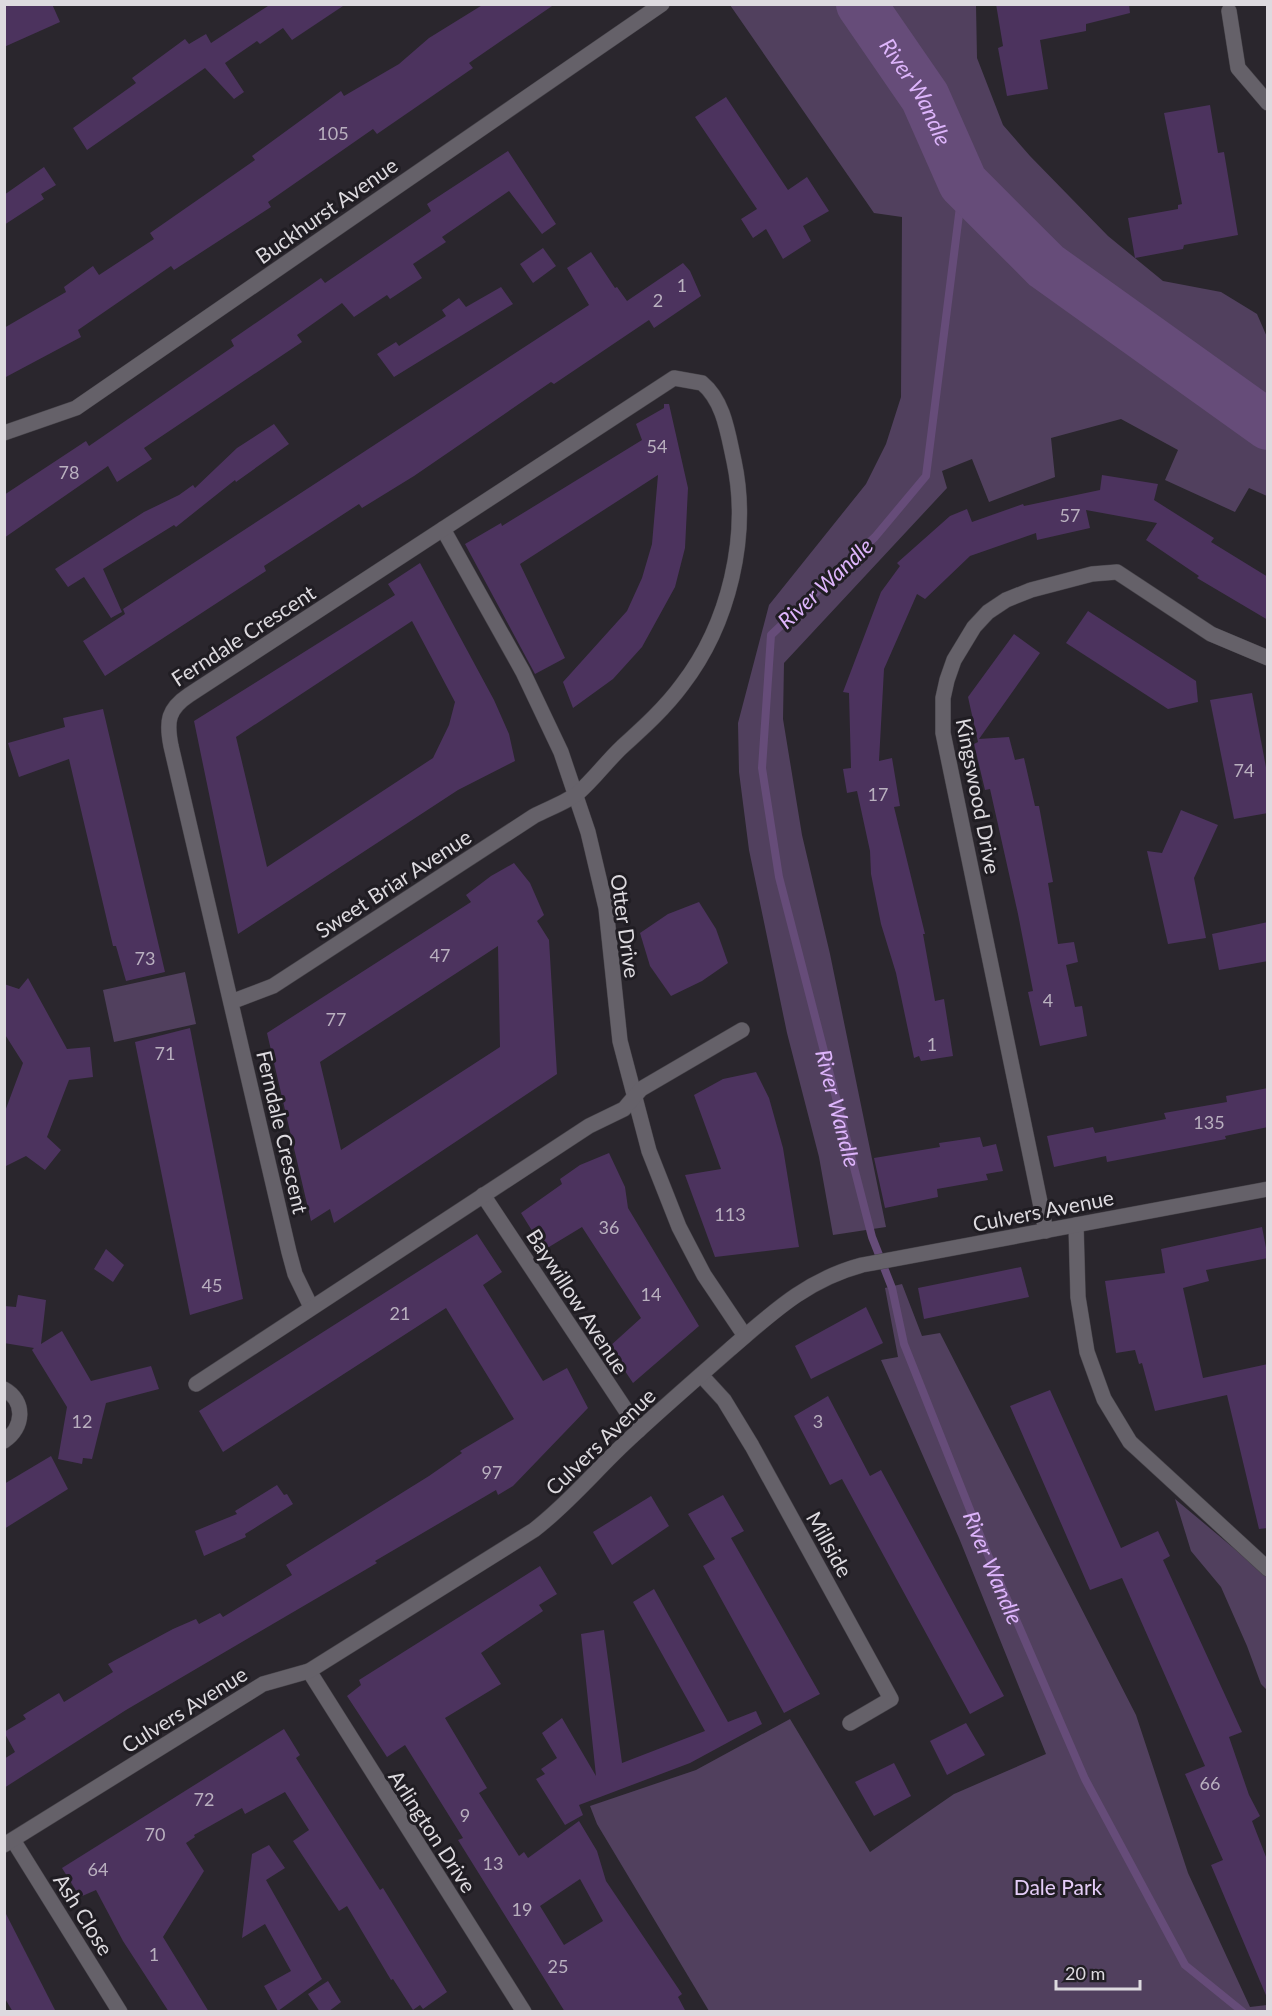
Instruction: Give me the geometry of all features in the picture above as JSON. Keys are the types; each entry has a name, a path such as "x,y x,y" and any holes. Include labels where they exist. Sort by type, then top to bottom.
{"street":[{"name":"Buckhurst Avenue","path":"4,433 76,408 662,4"},
{"path":"1229,11 1238,68 1268,103"},
{"name":"Ferndale Crescent","path":"311,1307 295,1274 289,1252 168,731 171,711 183,699 674,378"},
{"name":"Sweet Briar Avenue","path":"231,1002 273,986 534,816 576,794 664,708 684,683 720,614 733,572 739,527 739,496 728,432 718,402 711,390 702,383 674,378"},
{"name":"Otter Drive","path":"442,529 524,672 561,752 588,832 606,908 620,1041 633,1098 649,1151 679,1227 704,1275 745,1336"},
{"name":"Kingswood Drive","path":"1046,1231 943,733 943,698 954,660 974,627 988,612 1006,600 1031,590 1092,574 1117,572 1211,634 1268,658"},
{"path":"196,1384 589,1126 624,1109 641,1089 742,1030"},
{"name":"Culvers Avenue","path":"9,1843 263,1684 309,1671 534,1530 553,1515 639,1430 745,1336 802,1290 840,1271 862,1265 1268,1189"},
{"name":"Baywillow Avenue","path":"483,1195 639,1430"},
{"path":"1076,1225 1078,1297 1087,1352 1104,1399 1130,1442 1268,1569"},
{"name":"Millside","path":"701,1375 735,1416 891,1699 850,1723"},
{"path":"4,1389 16,1400 20,1419 17,1429 4,1441"},
{"name":"Arlington Drive","path":"309,1671 524,2012"},
{"name":"Ash Close","path":"9,1843 120,2012"}],"green space":[{"path":"730,5 976,5 977,58 1003,125 1030,156 1108,236 1163,281 1221,292 1257,314 1267,337 1267,496 1249,488 1235,512 1165,480 1178,450 1121,419 1051,438 1055,477 989,502 972,459 942,471 947,488 784,663 783,719 802,835 830,954 886,1227 833,1235 819,1157 787,1033 749,850 739,772 738,723 769,605 866,484 886,444 901,397 902,217 874,213"},
{"path":"185,972 196,1024 114,1042 103,990"},
{"name":"Dale Park","path":"902,1284 922,1336 940,1333 1136,1715 1188,1873 1250,2007 1267,2005 1267,2011 709,2011 597,1824 590,1806 696,1770 790,1719 870,1852 954,1794 1046,1754 959,1538 881,1360 898,1357 885,1288"},
{"path":"1175,1499 1267,1576 1267,1690 1261,1684 1221,1587 1191,1551"}],"building":[{"path":"4,4 52,4 60,22 4,47"},
{"path":"266,4 346,4 292,40 283,28 260,44 257,41 225,63 244,92 234,99 205,68 87,150 73,128 136,83 132,78 185,39 189,44 206,34 211,43 268,6"},
{"path":"484,4 555,4 469,63 473,68 377,134 373,129 268,202 271,207 174,270 171,266 78,330 81,337 4,378 4,328 66,292 64,287 93,266 99,275 154,239 150,233 255,160 252,156 341,91 344,96 399,64 429,38"},
{"path":"996,4 1129,4 1130,13 1086,24 1086,31 1040,40 1048,89 1007,96 998,48 1003,46"},
{"path":"726,97 788,190 807,177 829,211 803,226 811,241 783,259 766,229 753,238 741,219 757,209 695,117"},
{"path":"1210,105 1218,153 1224,152 1238,235 1184,245 1183,249 1135,258 1128,218 1178,209 1178,205 1182,204 1164,113"},
{"path":"508,151 556,224 542,234 509,191 442,237 446,242 413,264 422,278 390,299 387,295 354,317 342,303 297,335 302,342 144,448 152,459 117,482 108,466 4,538 4,495 86,441 89,446 234,346 231,340 321,278 325,283 431,211 427,204"},
{"path":"44,167 56,185 41,194 44,199 4,225 4,195"},
{"path":"543,248 556,266 533,283 520,264"},
{"path":"591,252 615,288 617,287 627,301 683,263 690,271 701,296 654,328 649,320 554,384 551,382 414,476 362,508 359,504 264,566 266,571 105,676 83,641 125,614 123,609 589,305 567,268"},
{"path":"501,287 513,304 394,377 377,354 396,342 399,346 446,316 442,310 459,298 466,307"},
{"path":"664,404 669,404 688,488 685,548 675,587 642,647 613,679 573,708 563,682 627,611 642,578 652,544 658,475 520,564 565,658 535,674 465,544 501,523 502,526 642,440 636,424 664,408"},
{"path":"274,424 289,444 236,482 235,480 176,527 174,525 103,569 122,612 111,618 84,577 68,587 55,569 144,512 179,495 193,485 195,488 237,448"},
{"path":"1102,475 1158,484 1154,500 1214,538 1211,542 1268,577 1268,620 1197,578 1199,576 1146,540 1157,523 1086,510 1090,528 1037,540 1036,533 970,556 925,599 917,594 884,669 879,761 892,758 900,806 894,807 925,934 923,934 935,1001 944,999 953,1056 921,1061 919,1056 914,1058 896,973 881,924 871,874 870,851 857,791 847,793 843,769 851,768 849,693 843,692 881,592 900,566 897,563 950,516 967,509 972,522 1023,504 1024,506 1100,490"},
{"path":"420,563 494,700 509,734 515,761 458,790 238,934 194,721 395,595 388,584","holes":["412,621 455,702 449,725 433,758 267,867 236,737"]},
{"path":"1088,611 1196,681 1198,702 1168,709 1066,643"},
{"path":"1014,634 1040,653 979,739 1009,737 1015,760 1024,758 1035,806 1039,806 1053,882 1048,883 1058,944 1074,942 1078,962 1066,965 1075,1007 1082,1006 1087,1036 1040,1046 1028,992 1033,991 1018,914 990,789 985,790 974,744 978,742 968,697"},
{"path":"1252,693 1268,778 1268,813 1234,819 1210,700"},
{"path":"103,709 165,972 126,981 116,946 113,946 69,759 19,777 8,743 65,727 63,718"},
{"path":"1181,810 1218,825 1194,878 1206,938 1168,944 1147,851 1162,853"},
{"path":"514,863 530,883 544,915 537,921 549,940 557,1074 334,1223 330,1209 311,1221 267,1033 471,902 466,895 491,876","holes":["498,946 500,1047 341,1150 320,1062"]},
{"path":"699,902 716,929 728,963 702,981 671,996 650,966 640,933 668,914"},
{"path":"1268,922 1268,961 1219,970 1212,934"},
{"path":"28,978 67,1049 90,1047 93,1077 69,1080 47,1137 61,1150 45,1170 26,1156 4,1167 4,1114 23,1063 4,1033 4,984 19,989"},
{"path":"190,1028 243,1299 190,1315 135,1042"},
{"path":"756,1072 769,1098 783,1148 799,1247 715,1257 685,1175 721,1169 694,1095 723,1079"},
{"path":"1268,1088 1268,1127 1225,1136 1226,1139 1107,1162 1106,1156 1054,1167 1047,1136 1093,1127 1095,1133 1166,1119 1164,1113 1227,1102 1226,1096"},
{"path":"980,1137 983,1147 996,1144 1003,1171 986,1174 988,1180 937,1189 938,1197 885,1208 874,1158 940,1147 939,1143"},
{"path":"609,1153 625,1187 628,1208 699,1326 633,1383 609,1347 641,1318 582,1227 544,1250 521,1213 562,1184 560,1179 580,1165"},
{"path":"1262,1227 1268,1258 1206,1270 1209,1281 1183,1288 1203,1378 1268,1364 1268,1528 1259,1529 1227,1395 1155,1411 1142,1363 1139,1364 1135,1350 1116,1353 1105,1281 1165,1273 1161,1249"},
{"path":"477,1234 502,1272 483,1285 543,1381 567,1368 588,1408 513,1486 498,1495 496,1490 375,1561 377,1563 126,1710 4,1788 4,1759 15,1752 4,1732 26,1719 23,1715 59,1693 64,1702 113,1672 108,1664 173,1629 196,1619 199,1624 220,1613 223,1617 292,1575 286,1565 429,1476 462,1453 460,1451 514,1419 446,1308 223,1452 199,1411"},
{"path":"106,1249 124,1265 113,1282 94,1269"},
{"path":"1021,1267 1029,1297 924,1319 918,1288"},
{"path":"18,1295 46,1300 41,1344 62,1331 91,1381 151,1366 159,1389 106,1403 92,1459 83,1458 82,1464 58,1459 67,1407 32,1350 34,1348 4,1343 4,1306 16,1307"},
{"path":"866,1307 883,1343 811,1379 795,1346"},
{"path":"1050,1390 1121,1548 1158,1531 1170,1556 1163,1560 1242,1732 1229,1737 1249,1795 1260,1816 1252,1821 1268,1862 1268,2000 1211,1865 1223,1860 1185,1774 1205,1766 1122,1578 1090,1590 1010,1406"},
{"path":"828,1396 870,1476 881,1470 1004,1696 970,1714 842,1479 830,1485 794,1416"},
{"path":"51,1456 68,1489 4,1529 4,1484"},
{"path":"277,1485 284,1495 287,1494 293,1504 245,1534 246,1537 204,1556 195,1531 237,1514 235,1511"},
{"path":"723,1495 744,1531 731,1538 820,1694 784,1713 703,1566 715,1559 688,1514"},
{"path":"651,1496 669,1526 612,1565 593,1532"},
{"path":"540,1566 557,1594 539,1605 543,1611 481,1653 501,1684 445,1718 487,1788 479,1793 519,1856 524,1852 528,1858 579,1821 597,1851 606,1881 682,1994 678,1997 686,2012 565,2012 458,1840 463,1838 405,1745 387,1757 347,1696 361,1685 359,1680","holes":["580,1879 603,1921 564,1945 540,1906"]},
{"path":"654,1589 728,1722 756,1711 762,1724 690,1763 579,1805 583,1815 565,1825 536,1779 545,1774 541,1769 557,1758 542,1733 562,1718 596,1776 581,1634 604,1630 622,1763 705,1731 633,1602"},
{"path":"966,1723 985,1755 947,1775 930,1741"},
{"path":"284,1729 300,1755 296,1758 380,1890 383,1888 447,1992 423,2009 420,2005 413,2010 393,1979 391,1980 347,1906 339,1911 293,1841 309,1830 285,1792 245,1814 242,1808 194,1835 195,1837 186,1843 204,1871 163,1937 209,2012 169,2012 123,1941 96,1890 80,1897 62,1868"},
{"path":"894,1763 911,1796 874,1816 855,1782"},
{"path":"269,1845 285,1868 266,1880 322,1979 278,2011 264,1986 291,1971 265,1924 242,1938 252,1854"},
{"path":"4,1910 56,2012 13,2012 4,1997"},
{"path":"328,1981 341,2002 328,2012 320,2012 308,1994"}],"waterway":[{"name":"River Wandle","path":"861,4 925,97 963,183 1046,266 1268,425"},
{"name":"River Wandle","path":"963,183 926,476 875,537 771,635 762,768 779,877 872,1237 892,1288 904,1344 988,1555 1085,1779 1185,1965 1243,2012"}]}
